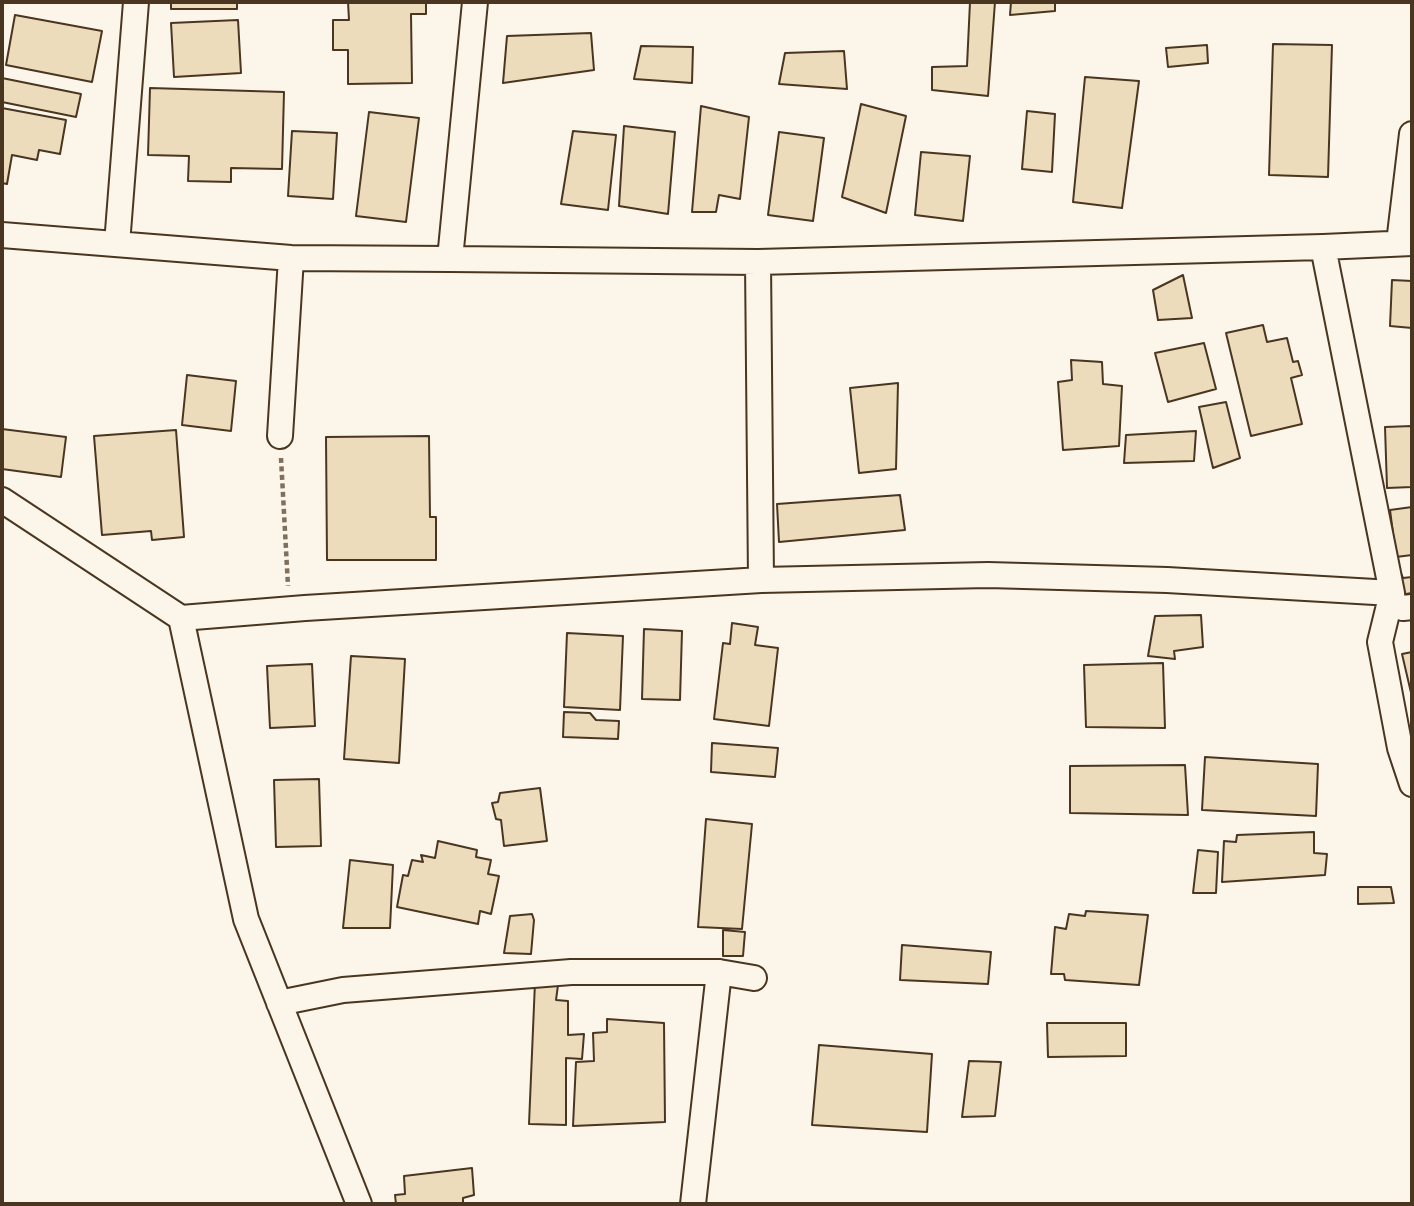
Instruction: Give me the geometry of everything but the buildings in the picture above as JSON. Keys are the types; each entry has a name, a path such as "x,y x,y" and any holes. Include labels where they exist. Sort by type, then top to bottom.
{"street":[{"path":"117,244 136,2"},
{"path":"450,259 475,2"},
{"path":"2,235 291,258 758,262 1406,243 1412,134"},
{"path":"1323,247 1393,604 1403,608 1412,607"},
{"path":"280,436 291,258"},
{"path":"758,262 761,580"},
{"path":"2,500 181,618 761,580 988,575 1167,580 1392,593"},
{"path":"1392,593 1380,642 1400,748 1412,784"},
{"path":"181,618 246,919 359,1204"},
{"path":"279,1003 343,990 571,972 719,972 754,978"},
{"path":"693,1204 719,972"}],"path":[{"path":"280,436 289,609"}]}
